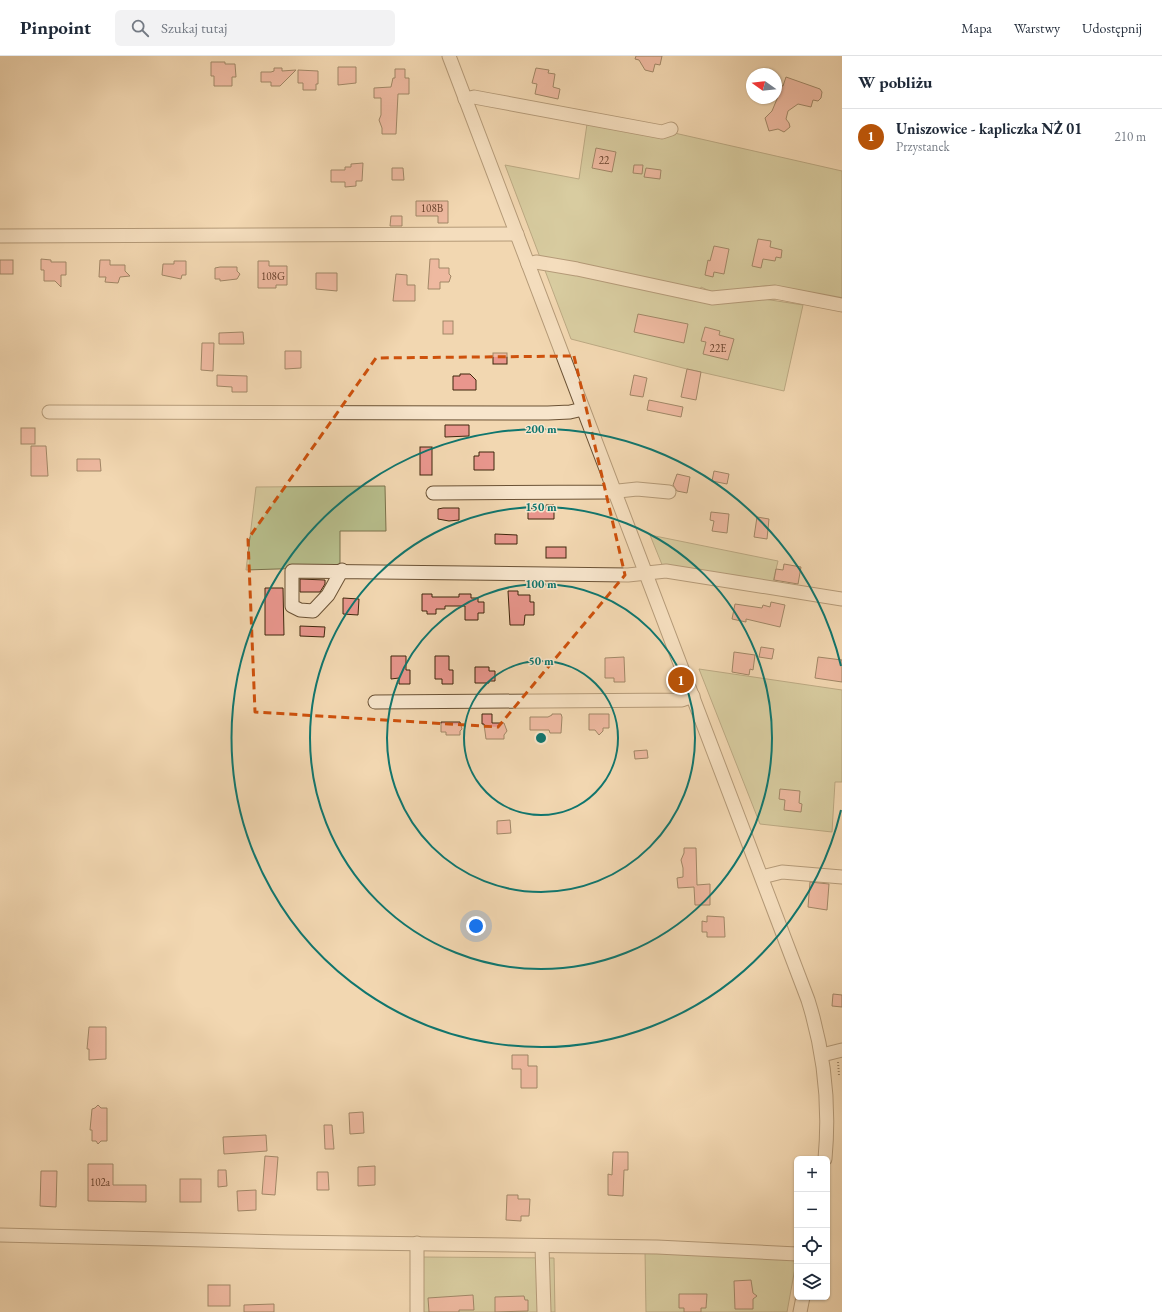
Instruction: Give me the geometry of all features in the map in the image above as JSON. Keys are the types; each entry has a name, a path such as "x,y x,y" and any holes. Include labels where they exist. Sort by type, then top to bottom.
{"street":[{"path":"449,56 808,1000 822,1055 827,1109 825,1156"},
{"path":"465,99 478,98 662,132 671,129"},
{"path":"0,236 517,234"},
{"path":"528,264 536,262 559,266 712,298 775,292 842,305"},
{"path":"49,412 548,413 570,412 583,409"},
{"path":"433,493 615,492 637,489 669,492"},
{"path":"342,570 628,575 666,571 842,599"},
{"path":"375,702 682,700 693,696"},
{"path":"762,877 782,872 842,878"},
{"path":"822,1055 842,1050"},
{"path":"0,1235 256,1241 657,1247 794,1254"},
{"path":"416,1243 417,1312"},
{"path":"542,1246 544,1312"},
{"path":"800,1312 802,1300"}],"highlighted area":[{"path":"574,356 625,575 498,727 255,712 248,539 376,358"}],"green space":[{"path":"587,124 670,132 842,171 842,301 766,286 753,287 753,293 725,298 701,287 699,298 764,299 803,305 784,391 683,368 571,339 505,165 579,179"},
{"path":"385,486 386,531 340,531 340,567 246,570 256,487"},
{"path":"650,535 778,561 771,590 665,572"},
{"path":"699,669 842,690 842,782 835,782 832,832 760,824"},
{"path":"645,1251 794,1257 794,1274 787,1312 646,1312"},
{"path":"422,1257 554,1258 555,1312 422,1312"}],"building":[{"path":"636,56 662,56 660,65 655,64 653,72 645,70 639,60 635,59"},
{"path":"211,62 235,64 236,77 232,77 232,86 214,86 214,76 211,76"},
{"path":"338,67 356,67 356,83 338,85"},
{"path":"274,68 282,68 282,71 296,70 280,86 271,86 271,82 261,82 261,72 271,72 274,71"},
{"path":"536,68 549,70 548,73 555,74 553,87 560,89 558,99 535,94 537,84 532,83"},
{"path":"395,69 405,69 405,78 409,78 409,94 398,94 396,134 382,134 382,128 379,120 381,115 381,98 374,98 374,88 391,87 393,78 395,78"},
{"path":"298,70 318,71 318,84 316,84 316,90 303,90 303,83 298,83"},
{"path":"786,77 820,89 822,92 821,98 818,101 813,100 811,107 798,104 788,111 786,119 790,127 784,132 778,129 769,131 765,118 772,111 775,104 782,104 783,86"},
{"path":"596,148 616,152 612,172 592,168"},
{"path":"363,163 362,181 356,181 356,186 345,187 345,182 331,182 331,170 345,170 345,167 351,167 351,164"},
{"path":"634,165 643,165 642,174 633,173"},
{"path":"392,168 403,168 404,180 392,180"},
{"path":"646,168 661,170 660,179 644,177"},
{"path":"416,201 448,201 448,223 438,223 438,216 416,216"},
{"path":"391,216 402,216 402,226 390,226"},
{"path":"758,239 771,241 770,247 782,250 781,258 776,257 775,261 763,259 761,268 752,266"},
{"path":"714,246 729,249 724,274 714,272 713,277 705,275 708,260 710,261"},
{"path":"41,259 51,260 51,262 66,262 66,275 61,275 61,287 55,281 44,281 44,270 41,270"},
{"path":"430,259 439,259 439,268 449,268 449,274 451,276 449,282 440,282 440,289 428,289"},
{"path":"0,260 13,260 13,274 0,274"},
{"path":"100,260 110,260 110,265 125,265 125,271 130,276 120,277 118,283 105,282 106,277 99,277"},
{"path":"174,261 186,261 186,275 182,275 181,279 162,275 163,264 174,264"},
{"path":"258,261 269,261 269,266 287,266 287,285 276,285 276,288 258,288"},
{"path":"237,267 237,271 240,274 237,279 220,281 220,279 215,279 215,268"},
{"path":"316,273 337,273 337,291 316,289"},
{"path":"396,274 407,275 407,285 415,285 415,301 393,301"},
{"path":"638,314 688,324 684,343 634,332"},
{"path":"443,321 453,321 453,334 443,334"},
{"path":"705,327 720,331 719,335 734,339 728,360 703,354 706,342 701,341"},
{"path":"243,332 244,344 219,344 219,333"},
{"path":"202,343 214,343 213,371 201,370"},
{"path":"285,351 301,351 301,368 285,369"},
{"path":"493,353 507,353 507,364 493,364"},
{"path":"687,369 701,372 696,400 681,397"},
{"path":"460,374 470,374 476,380 476,390 453,390 453,376 460,376"},
{"path":"217,375 247,376 247,392 232,392 232,387 217,386"},
{"path":"634,375 647,378 643,397 630,395"},
{"path":"649,400 683,407 681,417 647,410"},
{"path":"445,425 469,425 469,436 445,437"},
{"path":"21,428 35,428 35,444 21,444"},
{"path":"31,446 46,446 48,476 31,476"},
{"path":"420,447 432,447 432,475 420,475"},
{"path":"479,452 494,452 494,470 474,470 474,456 479,456"},
{"path":"77,459 100,459 101,471 77,471"},
{"path":"714,471 729,474 727,484 712,481"},
{"path":"677,474 690,477 687,493 677,491 673,485"},
{"path":"546,505 554,505 554,519 528,519 528,509 546,507"},
{"path":"459,508 459,520 449,521 438,519 438,509"},
{"path":"711,512 729,514 727,533 712,531 714,521 710,520"},
{"path":"757,517 769,519 767,539 754,537"},
{"path":"495,534 517,535 517,544 495,544"},
{"path":"546,547 566,547 566,558 546,558"},
{"path":"784,564 801,567 798,584 774,580 776,569 783,570"},
{"path":"300,579 325,580 325,584 320,592 300,592"},
{"path":"265,588 283,588 284,635 265,635"},
{"path":"508,591 518,591 518,595 530,595 530,602 534,602 534,615 525,615 524,625 510,625"},
{"path":"422,594 432,594 432,597 459,597 459,594 471,594 471,598 478,598 478,602 484,602 484,613 478,613 478,620 465,620 465,606 445,606 445,609 436,609 436,614 427,614 427,611 422,611"},
{"path":"343,598 359,599 358,615 343,614"},
{"path":"771,602 785,605 780,627 746,619 746,622 732,619 735,604 762,608 763,605 770,607"},
{"path":"300,626 325,627 324,637 300,636"},
{"path":"761,647 774,649 772,659 759,657"},
{"path":"734,652 755,655 753,670 750,669 749,675 732,672"},
{"path":"391,656 406,656 406,670 410,670 410,684 399,684 399,678 391,679"},
{"path":"435,656 449,656 449,670 453,670 453,684 442,684 442,679 435,679"},
{"path":"624,657 625,682 614,682 614,678 605,678 605,658"},
{"path":"818,657 842,660 842,682 815,678"},
{"path":"475,667 489,667 489,671 495,671 495,681 489,681 489,683 475,683"},
{"path":"482,714 492,714 492,723 504,723 507,731 504,735 504,739 486,739 484,724 482,724"},
{"path":"552,714 561,714 561,733 550,733 549,730 530,730 530,717 548,717"},
{"path":"589,714 609,714 609,728 603,728 603,731 599,735 595,730 589,730"},
{"path":"441,722 460,722 462,729 460,731 460,735 446,735 446,732 441,732"},
{"path":"647,750 648,758 635,759 634,751"},
{"path":"780,789 800,791 799,803 802,804 801,812 784,810 785,800 779,799"},
{"path":"510,820 511,833 497,834 497,821"},
{"path":"684,848 696,848 697,885 710,884 710,905 695,905 694,887 678,888 677,878 683,877 681,860 684,853"},
{"path":"810,882 829,884 827,910 808,907"},
{"path":"707,916 724,917 725,937 707,937 707,932 702,932 702,921 707,922"},
{"path":"833,994 842,995 842,1007 832,1006"},
{"path":"89,1027 106,1027 106,1059 89,1060 89,1049 87,1049"},
{"path":"512,1055 528,1055 528,1066 537,1066 537,1088 521,1088 521,1069 512,1069"},
{"path":"98,1105 101,1108 107,1108 107,1141 101,1141 98,1144 96,1141 92,1141 92,1130 90,1130 92,1109"},
{"path":"363,1112 364,1133 350,1134 349,1113"},
{"path":"324,1125 332,1125 334,1149 325,1149"},
{"path":"266,1135 267,1151 224,1154 223,1137"},
{"path":"613,1152 628,1152 628,1170 624,1170 623,1196 608,1195 608,1174 612,1175"},
{"path":"265,1156 278,1157 275,1195 262,1194"},
{"path":"88,1164 113,1164 113,1185 146,1185 146,1202 88,1201"},
{"path":"375,1166 375,1185 358,1186 358,1167"},
{"path":"218,1170 226,1170 227,1186 218,1187"},
{"path":"41,1171 57,1171 56,1207 40,1206"},
{"path":"317,1172 328,1172 329,1190 317,1190"},
{"path":"180,1179 201,1179 201,1202 180,1202"},
{"path":"256,1190 256,1210 238,1211 237,1191"},
{"path":"507,1195 518,1195 518,1199 530,1199 529,1216 521,1216 521,1221 506,1220"},
{"path":"751,1280 753,1293 757,1296 753,1299 753,1309 735,1309 734,1281"},
{"path":"208,1285 230,1285 230,1306 208,1306"},
{"path":"679,1294 707,1294 706,1308 701,1308 701,1312 684,1312 684,1308 679,1308"},
{"path":"473,1295 474,1310 459,1310 459,1312 429,1312 428,1298"},
{"path":"524,1296 525,1300 528,1300 528,1311 495,1312 495,1297"},
{"path":"274,1304 274,1312 244,1312 244,1305"}],"place":[{"name":"Uniszowice - kapliczka NŻ 01","path":"681,680"}]}
